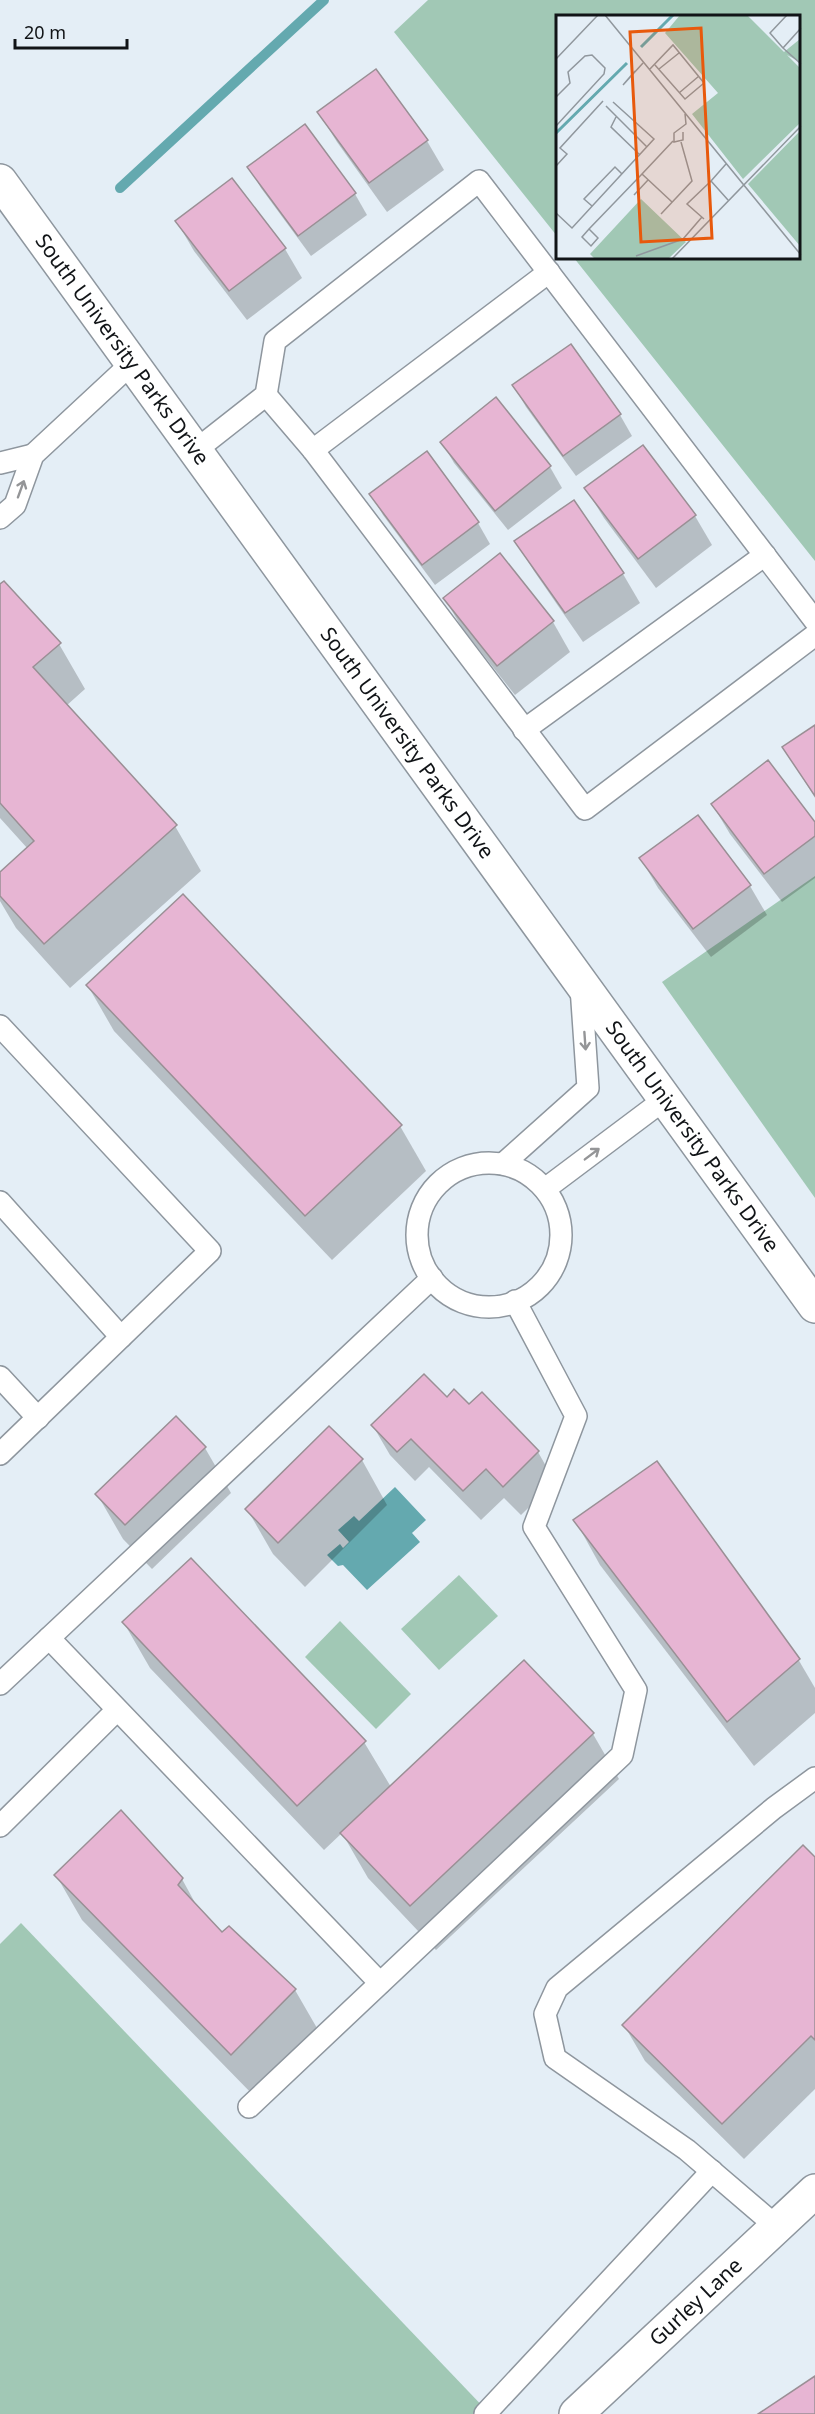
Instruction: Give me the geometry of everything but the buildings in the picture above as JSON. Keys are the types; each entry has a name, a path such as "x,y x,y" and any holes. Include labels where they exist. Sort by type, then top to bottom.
{"main road":[{"name":"South University Parks Drive","path":"0,181 815,1305"},
{"name":"Gurley Lane","path":"576,2414 815,2191"}],"lane":[{"path":"196,450 266,395 274,341 479,181 815,621"},
{"path":"313,450 549,272"},
{"path":"0,518 15,505 33,455 132,363"},
{"path":"266,395 313,450 585,809 815,635"},
{"path":"0,463 33,455"},
{"path":"524,730 765,555"},
{"path":"503,1164 588,1088 581,983"},
{"path":"0,1026 210,1251 0,1454"},
{"path":"545,1189 665,1099"},
{"path":"478,1164 503,1164 526,1173 545,1189 557,1210 562,1235 558,1259 546,1281 527,1297 504,1306 481,1307 459,1300 440,1288 426,1270 418,1248 418,1225 424,1203 438,1185 456,1171 478,1164"},
{"path":"0,1202 122,1337"},
{"path":"0,1684 432,1278"},
{"path":"249,2107 622,1755 636,1690 534,1527 576,1416 515,1301"},
{"path":"0,1377 38,1418"},
{"path":"49,1638 380,1983"},
{"path":"0,1826 117,1710"},
{"path":"777,2227 687,2150 555,2058 545,2014 557,1988 774,1808 815,1778"},
{"path":"485,2414 712,2171"}],"green space":[{"path":"428,0 815,0 815,561 576,260 800,260 800,15 556,15 556,235 394,32"},
{"path":"815,876 815,1198 662,982"},
{"path":"459,1575 498,1616 439,1670 401,1629"},
{"path":"340,1621 411,1694 376,1729 305,1657"},
{"path":"21,1923 490,2414 0,2414 0,1944"}],"water":[{"path":"395,1487 426,1520 412,1533 420,1542 367,1590 343,1565 338,1566 327,1555 340,1544 343,1548 349,1542 338,1530 354,1516 359,1521"}],"waterway":[{"path":"120,188 324,0"}]}
